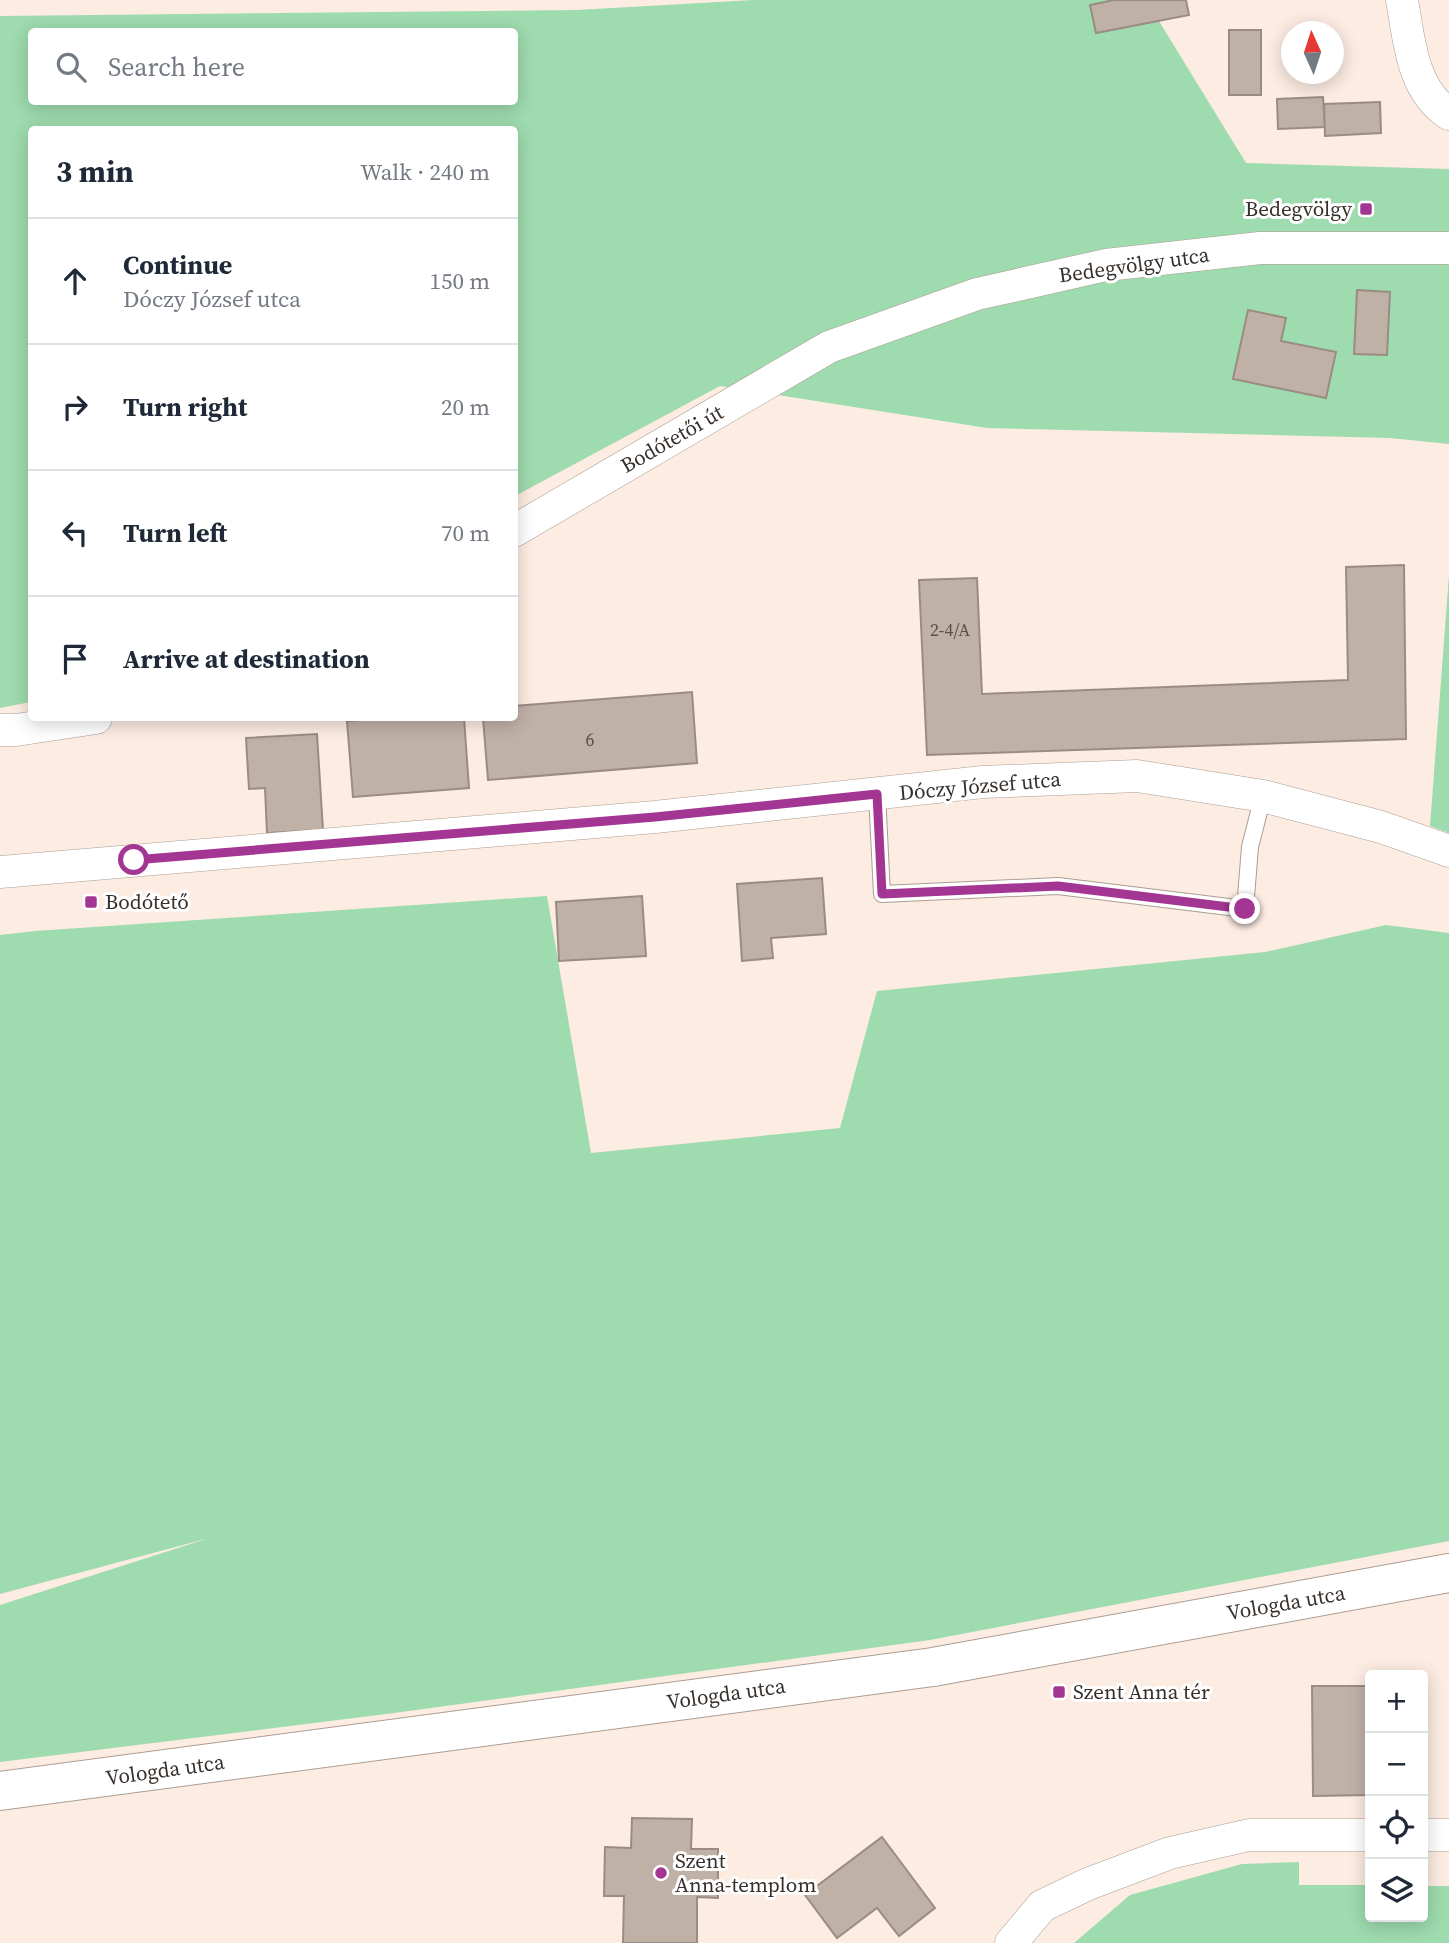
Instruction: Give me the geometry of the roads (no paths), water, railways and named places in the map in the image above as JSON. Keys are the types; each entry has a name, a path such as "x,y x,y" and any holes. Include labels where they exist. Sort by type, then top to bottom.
{"street":[{"path":"1402,0 1413,67 1438,107 1449,114"},
{"name":"Bedegvölgy utca","path":"829,347 977,294 1106,265 1260,248 1449,248"},
{"name":"Bodótetői út","path":"518,529 829,347"},
{"path":"0,730 76,721"},
{"name":"Dóczy József utca","path":"0,872 641,818 983,782 1137,776 1263,796 1381,827 1449,851"},
{"name":"Vologda utca","path":"0,1791 933,1667 1449,1573"},
{"path":"1012,1943 1042,1906 1088,1884 1170,1853 1249,1835 1365,1835"},
{"path":"1428,1835 1449,1835"}],"lane":[{"path":"877,794 882,894 1058,886 1245,909 1251,847 1263,796"}],"place":[{"name":"Bedegvölgy","path":"1366,209"},
{"name":"Bodótető","path":"91,902"},
{"name":"Szent Anna tér","path":"1059,1692"},
{"name":"Szent Anna-templom","path":"661,1873"}]}
